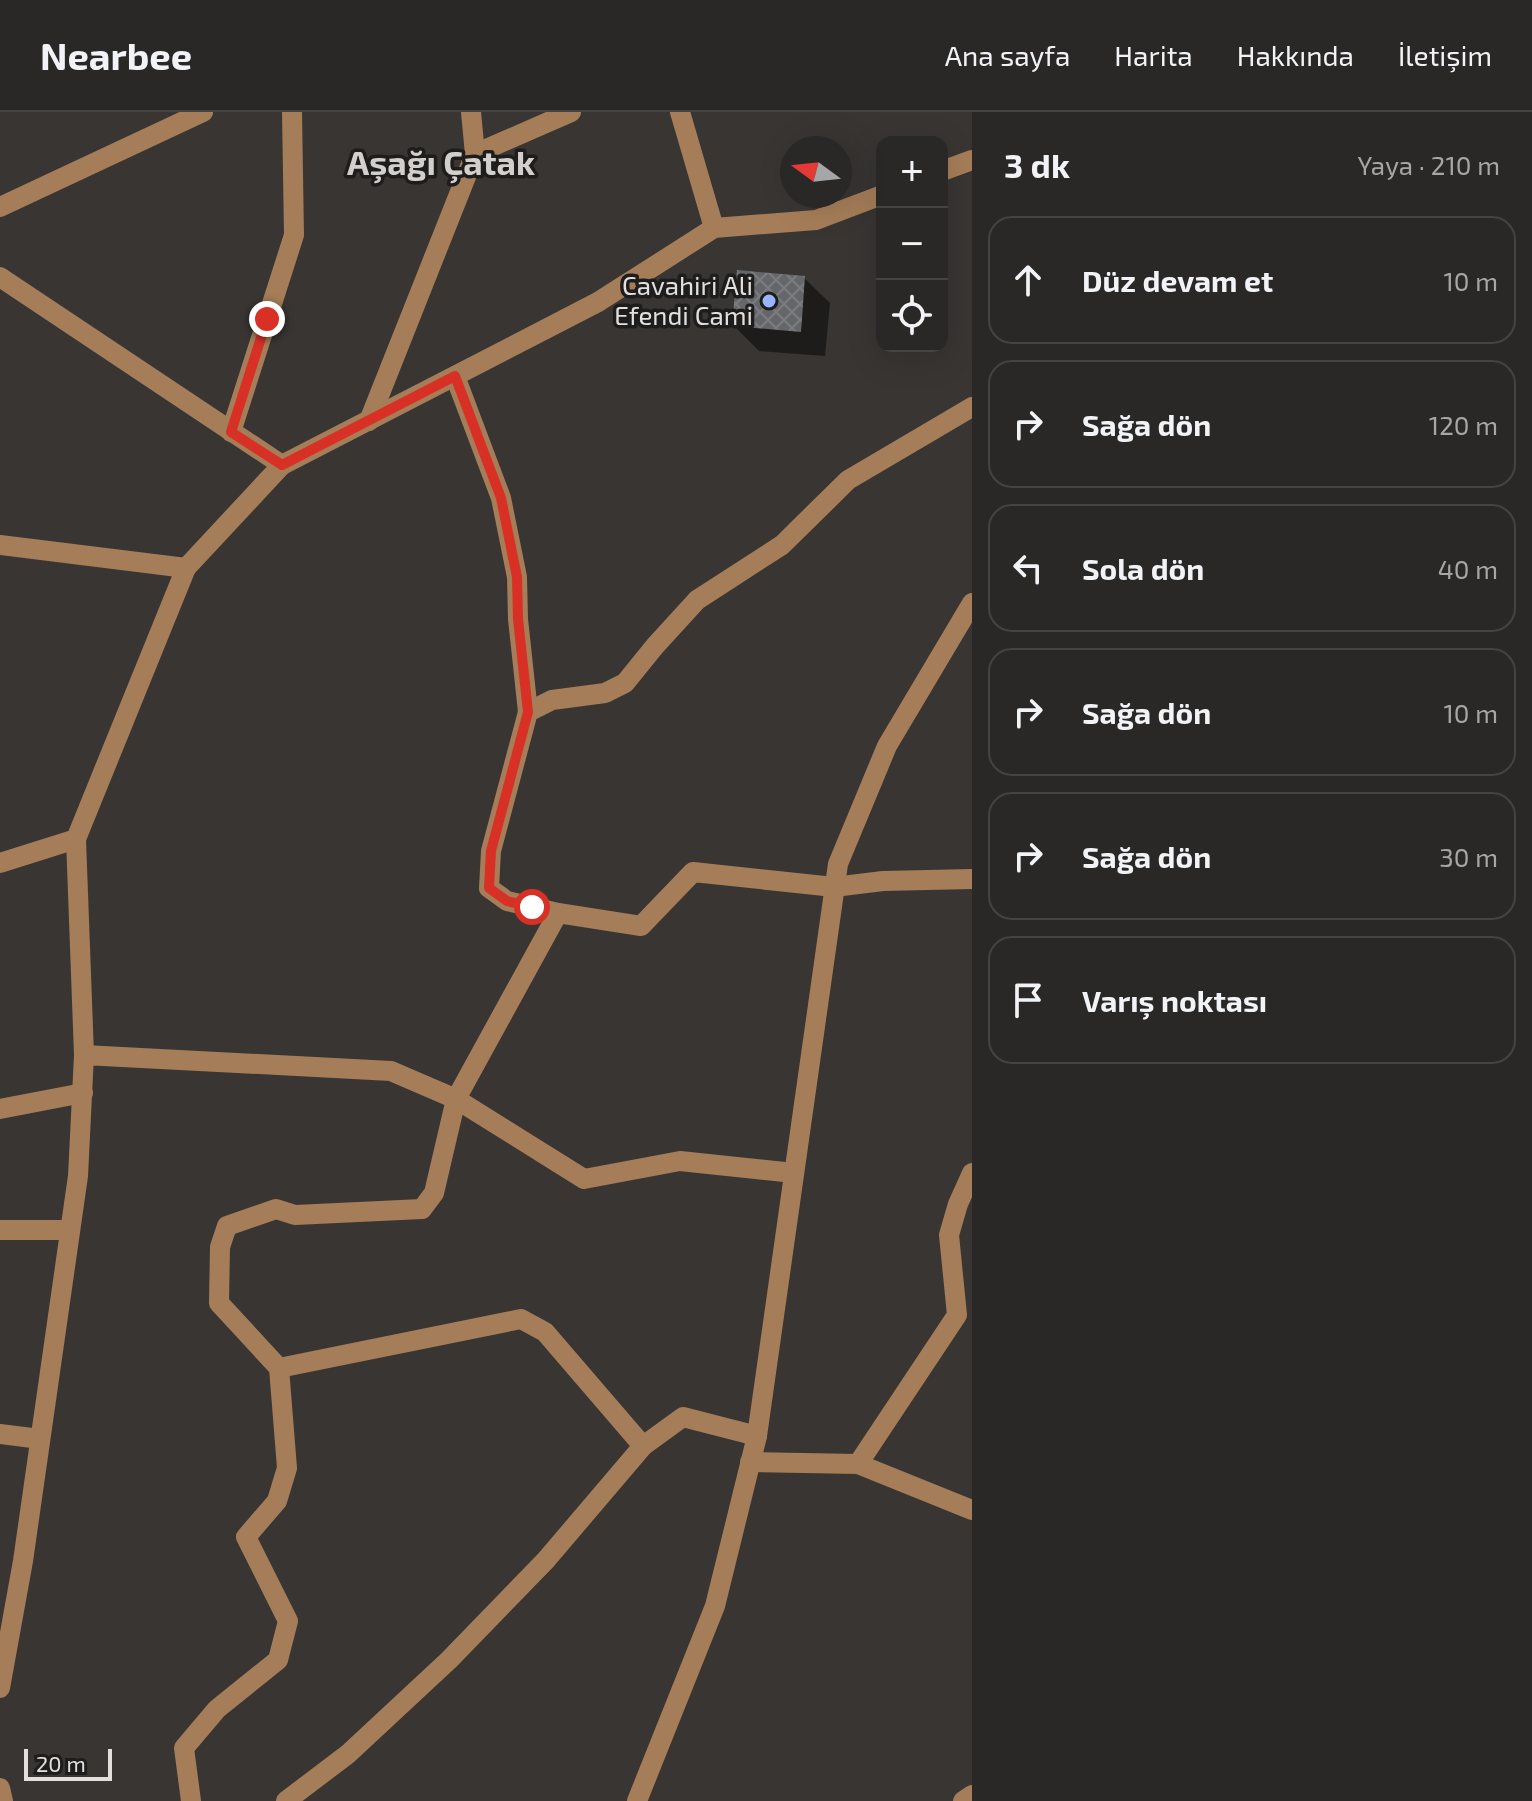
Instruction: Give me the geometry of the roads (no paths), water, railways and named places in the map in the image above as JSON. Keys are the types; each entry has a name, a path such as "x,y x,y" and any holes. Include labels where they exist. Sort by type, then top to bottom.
{"street":[{"path":"0,207 203,112"},
{"path":"231,432 294,235 292,112"},
{"path":"369,421 475,154 471,112"},
{"path":"475,154 571,112"},
{"path":"680,112 714,228"},
{"path":"948,169 972,160"},
{"path":"0,1688 23,1561 78,1176 84,1055 76,839 186,568 282,465 598,302 714,228 816,220 876,197"},
{"path":"0,277 282,465"},
{"path":"455,376 501,498 517,577 518,619 528,712 491,851 489,888 507,901 558,913 641,926 693,872 834,887 883,881 972,879"},
{"path":"528,712 552,700 605,693 625,683 697,600 782,545 848,480 972,407"},
{"path":"0,545 186,568"},
{"path":"637,1801 715,1606 757,1436 838,864 887,746 964,633 972,603"},
{"path":"0,863 76,839"},
{"path":"191,1801 184,1748 217,1709 278,1660 288,1621 246,1537 277,1501 287,1468 279,1368 219,1303 220,1247 227,1226 276,1209 295,1215 422,1209 434,1193 456,1099 558,913"},
{"path":"84,1055 391,1071 456,1099 584,1179 680,1161 794,1173"},
{"path":"0,1109 83,1093"},
{"path":"858,1464 957,1315 949,1235 972,1173"},
{"path":"0,1230 70,1230"},
{"path":"279,1368 521,1319 545,1332 643,1446"},
{"path":"286,1801 348,1754 449,1660 546,1560 643,1446 683,1417 757,1436"},
{"path":"0,1434 40,1439"},
{"path":"750,1462 858,1464 972,1510"},
{"path":"0,1788 3,1801"},
{"path":"963,1801 972,1795"}],"place":[{"name":"Cavahiri Ali Efendi Cami","path":"769,301"}],"district":[{"name":"Aşağı Çatak","path":"441,163"}]}
